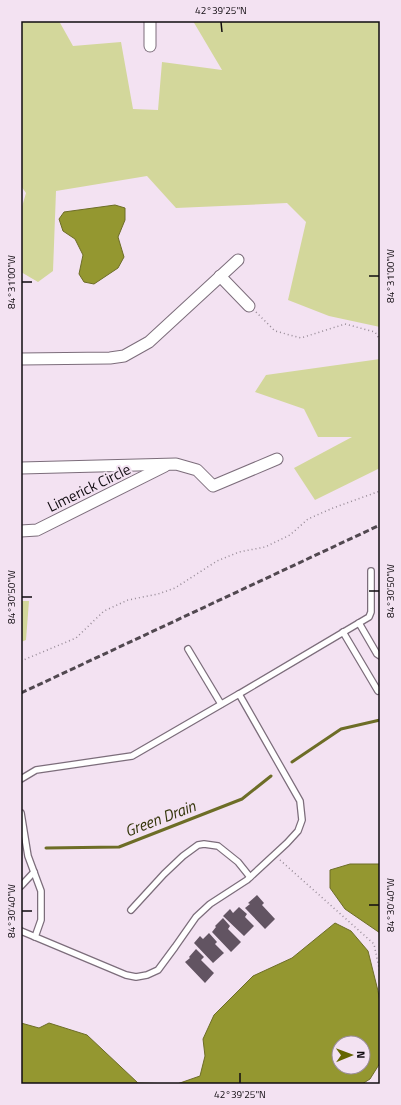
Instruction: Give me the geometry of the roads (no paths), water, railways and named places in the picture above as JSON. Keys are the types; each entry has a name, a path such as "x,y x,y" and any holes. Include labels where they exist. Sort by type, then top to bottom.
{"street":[{"path":"150,21 150,46"},
{"path":"21,360 110,358 124,356 149,342 238,260"},
{"path":"220,276 249,306"},
{"name":"Limerick Circle","path":"21,468 176,464 197,470 213,486 277,459"},
{"name":"Limerick Circle","path":"21,531 37,530 164,467 167,464"}],"lane":[{"path":"21,779 36,770 132,756 359,623 369,617 371,612 371,571"},
{"path":"359,623 377,654 380,656"},
{"path":"343,632 378,691"},
{"path":"188,649 222,704"},
{"path":"21,931 126,975 136,977 147,975 158,970 196,917 210,904 250,877 298,831 302,820 300,801 239,694"},
{"path":"21,813 28,856 41,891 41,920 35,938"},
{"path":"131,910 164,874 183,856 198,845 204,844 218,846 238,862 250,877"},
{"path":"21,886 34,872"}],"waterway":[{"name":"Green Drain","path":"292,762 341,729 380,720"},
{"name":"Green Drain","path":"46,848 119,847 242,799 271,776"}],"railway":[{"path":"21,693 380,525"}]}
